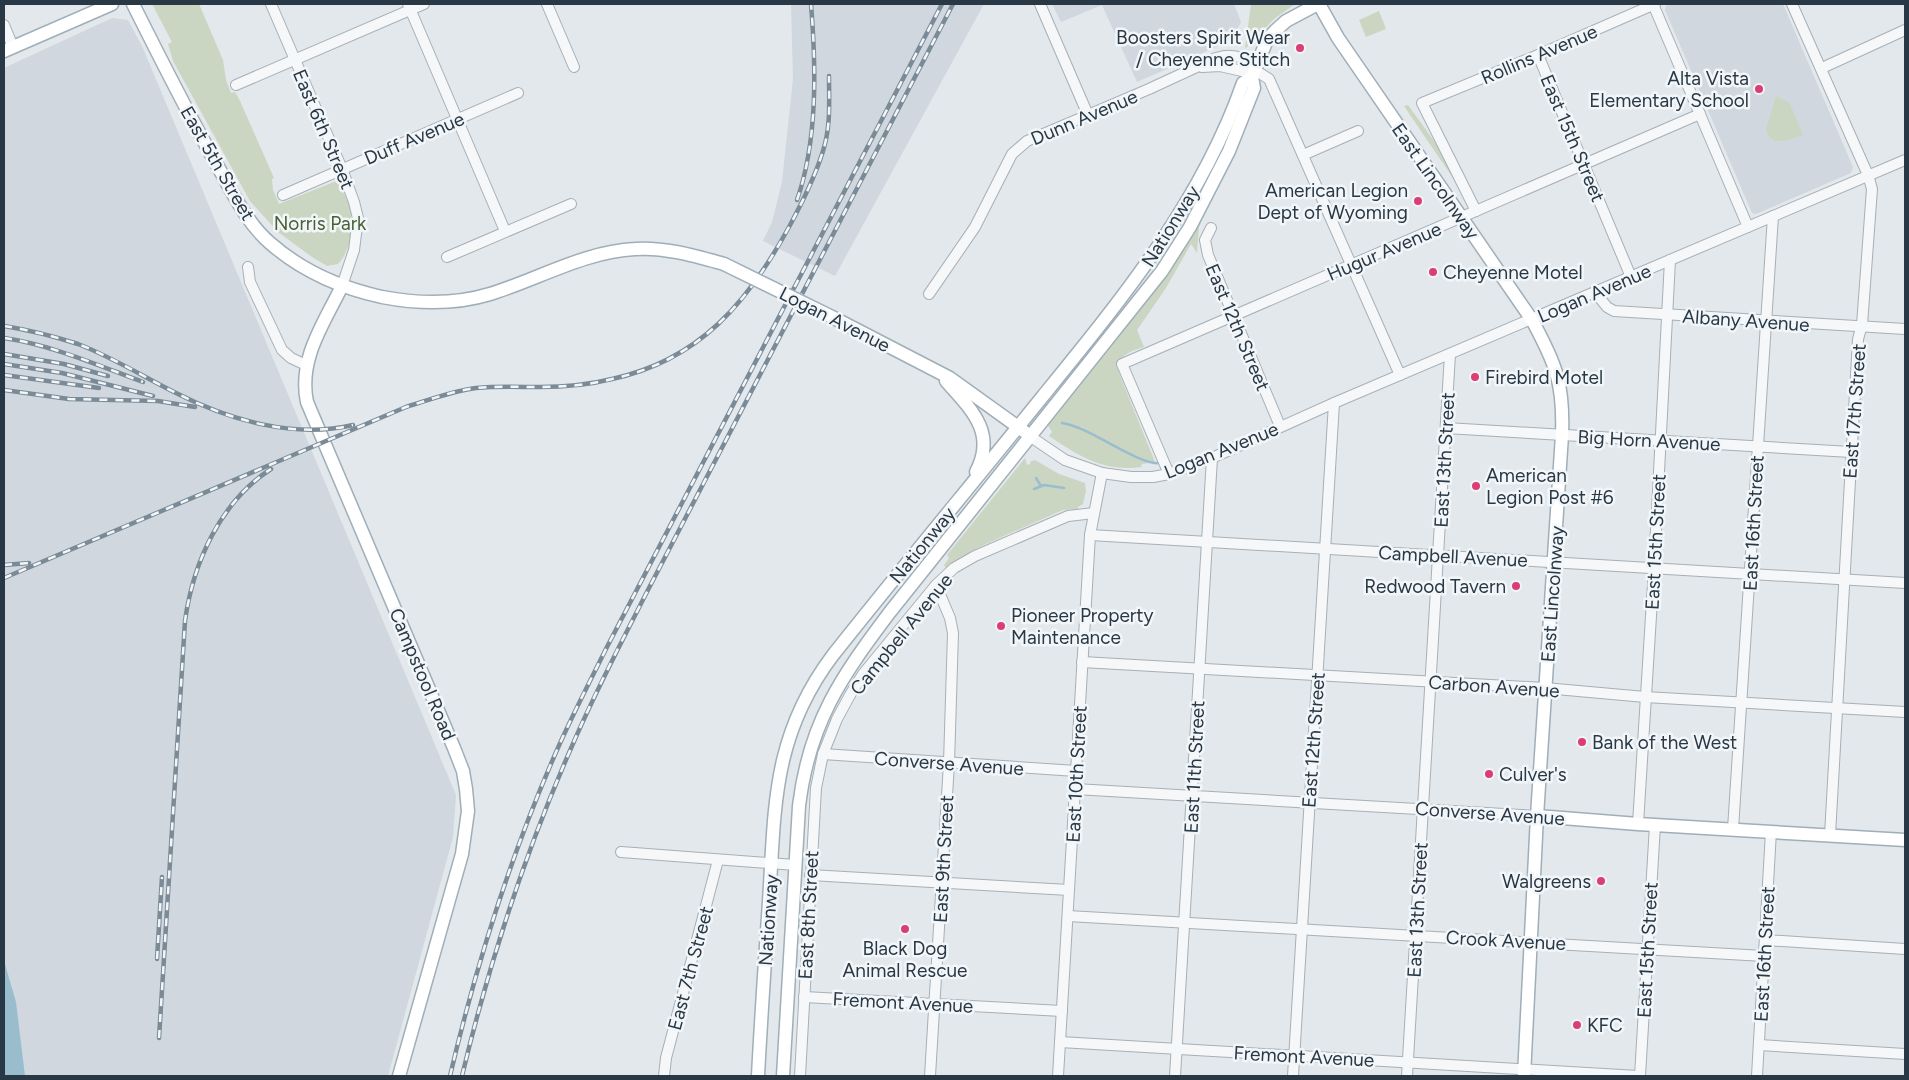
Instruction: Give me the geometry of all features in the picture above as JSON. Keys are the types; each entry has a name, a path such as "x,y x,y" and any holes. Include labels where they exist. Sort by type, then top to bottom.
{"main road":[{"path":"8,49 112,4"},
{"name":"East 5th Street","path":"133,4 188,114 253,225 285,255 321,277 342,286"},
{"name":"Nationway","path":"758,1076 774,811 782,758 794,721 805,698 833,654 1116,306 1168,233 1195,188 1218,143 1244,83 1264,46 1275,31 1286,22 1318,4"},
{"name":"East Lincolnway","path":"1318,4 1338,38 1532,320 1550,355 1560,384 1563,400 1562,436 1545,688 1524,1072"},
{"name":"Nationway","path":"783,1076 799,806 806,764 816,732 830,701 890,612 1151,286 1183,239 1212,188 1234,139 1254,88 1252,71"},
{"name":"Logan Avenue","path":"342,286 400,301 447,303 491,294 590,258 623,250 670,250 724,264 834,318 938,372 972,393 1031,437"},
{"name":"Campstool Road","path":"342,286 310,351 306,365 304,382 309,408 454,748 463,771 468,811 462,854 399,1076"},
{"path":"938,372 971,409 980,423 983,433 984,450 980,464 961,498"},
{"name":"Converse Avenue","path":"1538,816 1905,840"}],"street":[{"name":"East 6th Street","path":"271,4 342,169 354,202 358,218 354,250 342,286"},
{"path":"236,85 409,7 424,4"},
{"path":"547,4 574,67"},
{"path":"1040,4 1088,115"},
{"path":"1654,4 1748,227"},
{"name":"Rollins Avenue","path":"1476,211 1422,103 1654,4"},
{"name":"East 17th Street","path":"1792,4 1822,68 1868,175 1872,189 1862,325 1858,339 1830,835"},
{"path":"409,7 505,231"},
{"path":"4,25 8,49"},
{"path":"1822,68 1905,30"},
{"name":"East 15th Street","path":"1538,55 1631,277"},
{"name":"Dunn Avenue","path":"929,294 976,227 1012,154 1031,139 1196,68 1220,66 1242,71 1252,71"},
{"path":"1252,71 1264,74 1272,83 1350,266 1400,375"},
{"name":"Duff Avenue","path":"283,195 518,92"},
{"name":"Hugur Avenue","path":"1168,474 1122,364 1585,166 1700,114"},
{"path":"1303,155 1358,131"},
{"name":"Logan Avenue","path":"1031,437 1066,460 1102,473 1131,477 1153,477 1168,474 1212,458 1280,426 1905,160"},
{"path":"447,257 571,204"},
{"name":"East 16th Street","path":"1733,829 1773,216"},
{"name":"East 12th Street","path":"1211,228 1205,240 1205,245 1232,317 1280,426"},
{"name":"East 15th Street","path":"1638,824 1670,260"},
{"path":"248,266 250,282 282,350 291,358 306,365"},
{"name":"Albany Avenue","path":"1595,292 1606,307 1614,312 1905,329"},
{"name":"East 13th Street","path":"1407,1076 1450,354"},
{"name":"East 12th Street","path":"1293,1076 1334,403"},
{"name":"Big Horn Avenue","path":"1446,428 1851,452"},
{"name":"East 11th Street","path":"1175,1076 1212,458"},
{"name":"East 10th Street","path":"1058,1076 1090,535 1102,473"},
{"name":"Campbell Avenue","path":"823,754 837,719 863,674 936,585 954,568 975,556 1068,516 1094,514"},
{"name":"Campbell Avenue","path":"1090,535 1905,583"},
{"name":"East 9th Street","path":"930,1076 949,763 953,633 950,618 936,585"},
{"name":"Carbon Avenue","path":"1082,662 1545,688 1645,697 1905,712"},
{"name":"Converse Avenue","path":"823,754 1076,771"},
{"name":"East 8th Street","path":"800,1076 816,788 823,754"},
{"name":"Converse Avenue","path":"1075,789 1538,816"},
{"name":"East 15th Street","path":"1639,1076 1655,824"},
{"name":"East 16th Street","path":"1757,1076 1771,832"},
{"path":"622,852 771,864 795,864"},
{"name":"East 7th Street","path":"664,1076 666,1058 718,860"},
{"path":"810,875 1069,890"},
{"name":"Crook Avenue","path":"1068,916 1764,956"},
{"path":"1765,940 1905,949"},
{"name":"Fremont Avenue","path":"804,997 1062,1011"},
{"name":"Fremont Avenue","path":"1060,1042 1408,1062 1524,1072 1639,1076"},
{"path":"1759,1045 1905,1054"}],"shaded area":[{"path":"791,4 984,4 835,276 763,241 772,222 782,182 793,79"},
{"path":"1052,4 1234,4 1241,22 1232,40 1137,82 1102,5 1061,22"},
{"name":"Alta Vista Elementary School","path":"1670,4 1783,4 1853,167 1851,173 1756,214 1752,213 1665,10 1666,6"},
{"path":"112,18 128,20 142,46 456,795 453,837 388,1076 4,1076 4,68"}],"green space":[{"name":"Norris Park","path":"152,4 199,4 223,60 226,80 231,93 235,92 240,101 274,178 272,179 273,190 279,204 334,182 339,183 349,205 352,222 349,245 338,264 327,266 312,257 278,232 250,201 173,61 168,44 172,42"},
{"path":"1251,4 1295,4 1274,19 1245,49"},
{"path":"1379,11 1386,29 1366,37 1359,20"},
{"path":"1776,96 1789,102 1803,135 1776,141 1768,135 1766,129"},
{"path":"1408,105 1445,156 1457,184 1404,106"},
{"path":"1201,218 1197,253 1191,244 1166,288 1137,330 1144,347 1125,355 1119,362 1118,367 1155,462 1142,464 1141,467 1127,468 1103,465 1081,456 1049,436 1052,432 1047,424"},
{"path":"1025,458 1027,465 1035,460 1059,474 1085,483 1086,491 1083,504 1078,509 1063,510 986,544 970,552 947,570 944,565 949,558 947,555"}],"water":[{"path":"4,961 16,1002 25,1076 4,1076"}],"waterway":[{"path":"1062,423 1074,426 1141,459 1152,463 1162,463"},
{"path":"1036,478 1041,486"},
{"path":"1034,489 1044,485 1064,488"}],"railway":[{"path":"797,200 809,153 814,103 814,52 811,4"},
{"path":"450,1076 484,948 527,822 561,741 608,645 942,4"},
{"path":"462,1076 484,992 509,909 555,786 581,726 650,586 953,4"},
{"path":"4,578 406,407 467,389 558,387 594,383 643,370 671,358 696,342 718,324 738,303 756,280 789,227 812,180 826,142 829,113 829,76"},
{"path":"4,326 23,329 91,349 196,403 240,419 285,428 308,430 331,429 353,425"},
{"path":"4,338 40,345 143,382"},
{"path":"4,354 64,364 108,376"},
{"path":"4,364 62,373 153,396"},
{"path":"4,375 99,388"},
{"path":"4,390 69,399 158,401 195,407"},
{"path":"159,1038 185,621 189,599 202,556 223,516 253,483 271,469"},
{"path":"4,565 29,563"},
{"path":"157,959 162,877"}],"place":[{"name":"Boosters Spirit Wear / Cheyenne Stitch","path":"1300,48"},
{"name":"Alta Vista Elementary School","path":"1759,89"},
{"name":"American Legion Dept of Wyoming","path":"1418,201"},
{"name":"Cheyenne Motel","path":"1433,272"},
{"name":"Firebird Motel","path":"1475,377"},
{"name":"American Legion Post #6","path":"1476,486"},
{"name":"Redwood Tavern","path":"1516,586"},
{"name":"Pioneer Property Maintenance","path":"1001,626"},
{"name":"Bank of the West","path":"1582,742"},
{"name":"Culver's","path":"1489,774"},
{"name":"Walgreens","path":"1601,881"},
{"name":"Black Dog Animal Rescue","path":"905,929"},
{"name":"KFC","path":"1577,1025"}]}
